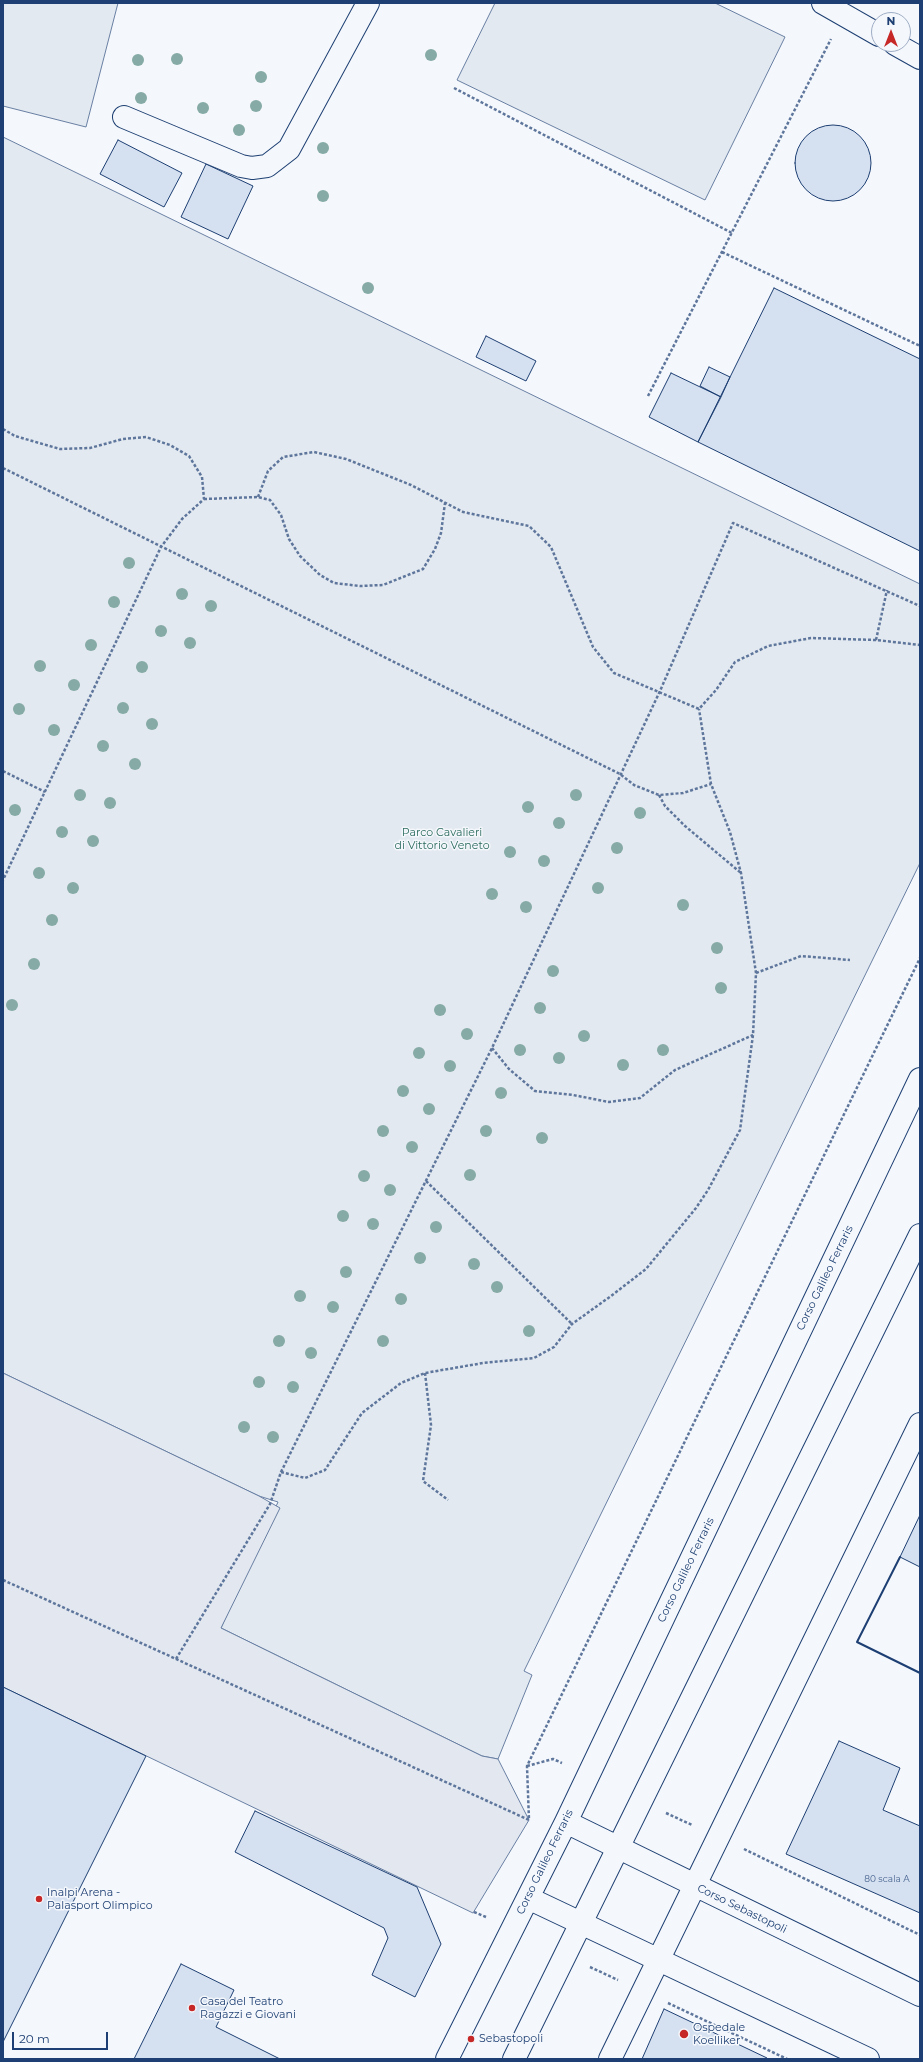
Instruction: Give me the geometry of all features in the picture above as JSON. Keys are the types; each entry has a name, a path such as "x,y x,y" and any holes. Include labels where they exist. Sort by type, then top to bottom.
{"street":[{"path":"124,117 241,166 252,168 267,166 289,149 368,3"},
{"path":"823,3 871,30"},
{"path":"909,52 920,58"},
{"name":"Corso Galileo Ferraris","path":"447,2059 566,1822 920,1079"},
{"path":"514,2059 920,1235"},
{"path":"610,2059 920,1424"},
{"name":"Corso Sebastopoli","path":"566,1822 694,1886 920,1995"},
{"path":"528,1898 659,1958 868,2059"}],"path":[{"path":"648,396 844,15"},
{"path":"454,88 732,233"},
{"path":"722,252 920,346"},
{"path":"3,429 15,436 60,449 90,448 123,439 146,437 170,445 189,456 202,477 204,499"},
{"path":"258,497 268,471 283,457 314,452 346,458 410,485 463,512 529,526 551,547 593,647 614,673 660,691 699,710"},
{"path":"3,468 620,774 634,785 659,795 683,793 711,784"},
{"path":"3,880 161,547 182,519 204,499 258,497 270,500 281,515 289,539 320,576 334,584 360,586 383,584 423,569 435,549 441,533 445,503"},
{"path":"176,1659 270,1504 281,1472 492,1048 660,691 733,523 887,590 920,606"},
{"path":"876,640 887,590"},
{"path":"281,1472 304,1478 325,1470 362,1413 402,1383 425,1373 483,1363 534,1358 554,1346 572,1324 646,1269 696,1208 708,1190 740,1130 753,1035 756,973 741,873 730,832 711,784 699,710 716,690 735,662 768,646 811,638 876,640 920,645"},
{"path":"3,771 45,792"},
{"path":"659,795 665,806 685,826 741,873"},
{"path":"756,973 801,956 850,960"},
{"path":"3,1580 529,1820 527,1766 920,958"},
{"path":"492,1048 509,1069 536,1091 573,1095 609,1102 640,1098 675,1070 753,1035"},
{"path":"426,1181 572,1324"},
{"path":"425,1373 431,1425 423,1481 448,1500"},
{"path":"736,1846 920,1934"},
{"path":"662,2001 787,2059"}],"green space":[{"path":"3,3 118,3 86,127 3,106"},
{"path":"495,3 715,3 785,37 705,200 457,80"},
{"name":"Parco Cavalieri di Vittorio Veneto","path":"3,137 920,584 920,863 524,1671 532,1675 498,1759 482,1756 221,1628 278,1502 259,1496 3,1373"}],"shaded area":[{"path":"3,1373 259,1496 280,1508 221,1628 482,1756 498,1759 529,1820 473,1913 3,1687"}],"building":[{"path":"833,125 847,128 860,136 868,149 871,163 868,177 860,190 847,198 833,201 819,198 806,190 798,177 795,163 798,149 806,136 819,128"},
{"path":"118,140 182,173 164,207 100,174"},
{"path":"206,164 253,186 228,239 181,217"},
{"path":"774,288 920,359 920,551 698,442"},
{"path":"486,336 536,361 526,381 476,357"},
{"path":"709,367 730,377 721,397 700,386"},
{"path":"671,373 721,397 698,442 649,417"},
{"path":"920,1515 920,1567 900,1557"},
{"name":"Inalpi Arena - Palasport Olimpico","path":"3,1687 146,1756 3,2042"},
{"path":"839,1741 900,1768 883,1810 920,1826 920,1913 786,1854"},
{"path":"255,1811 417,1887 441,1944 415,1997 372,1975 388,1938 384,1928 235,1852"},
{"name":"Casa del Teatro Ragazzi e Giovani","path":"181,1964 234,1990 216,2027 280,2059 134,2059"},
{"name":"Ospedale Koelliker","path":"664,2009 767,2058 642,2059"}],"wall":[{"path":"900,1557 857,1642 920,1673"}],"place":[{"name":"Inalpi Arena - Palasport Olimpico","path":"39,1899"},
{"name":"Casa del Teatro Ragazzi e Giovani","path":"192,2008"},
{"name":"Ospedale Koelliker","path":"684,2034"},
{"name":"Sebastopoli","path":"471,2039"}]}
